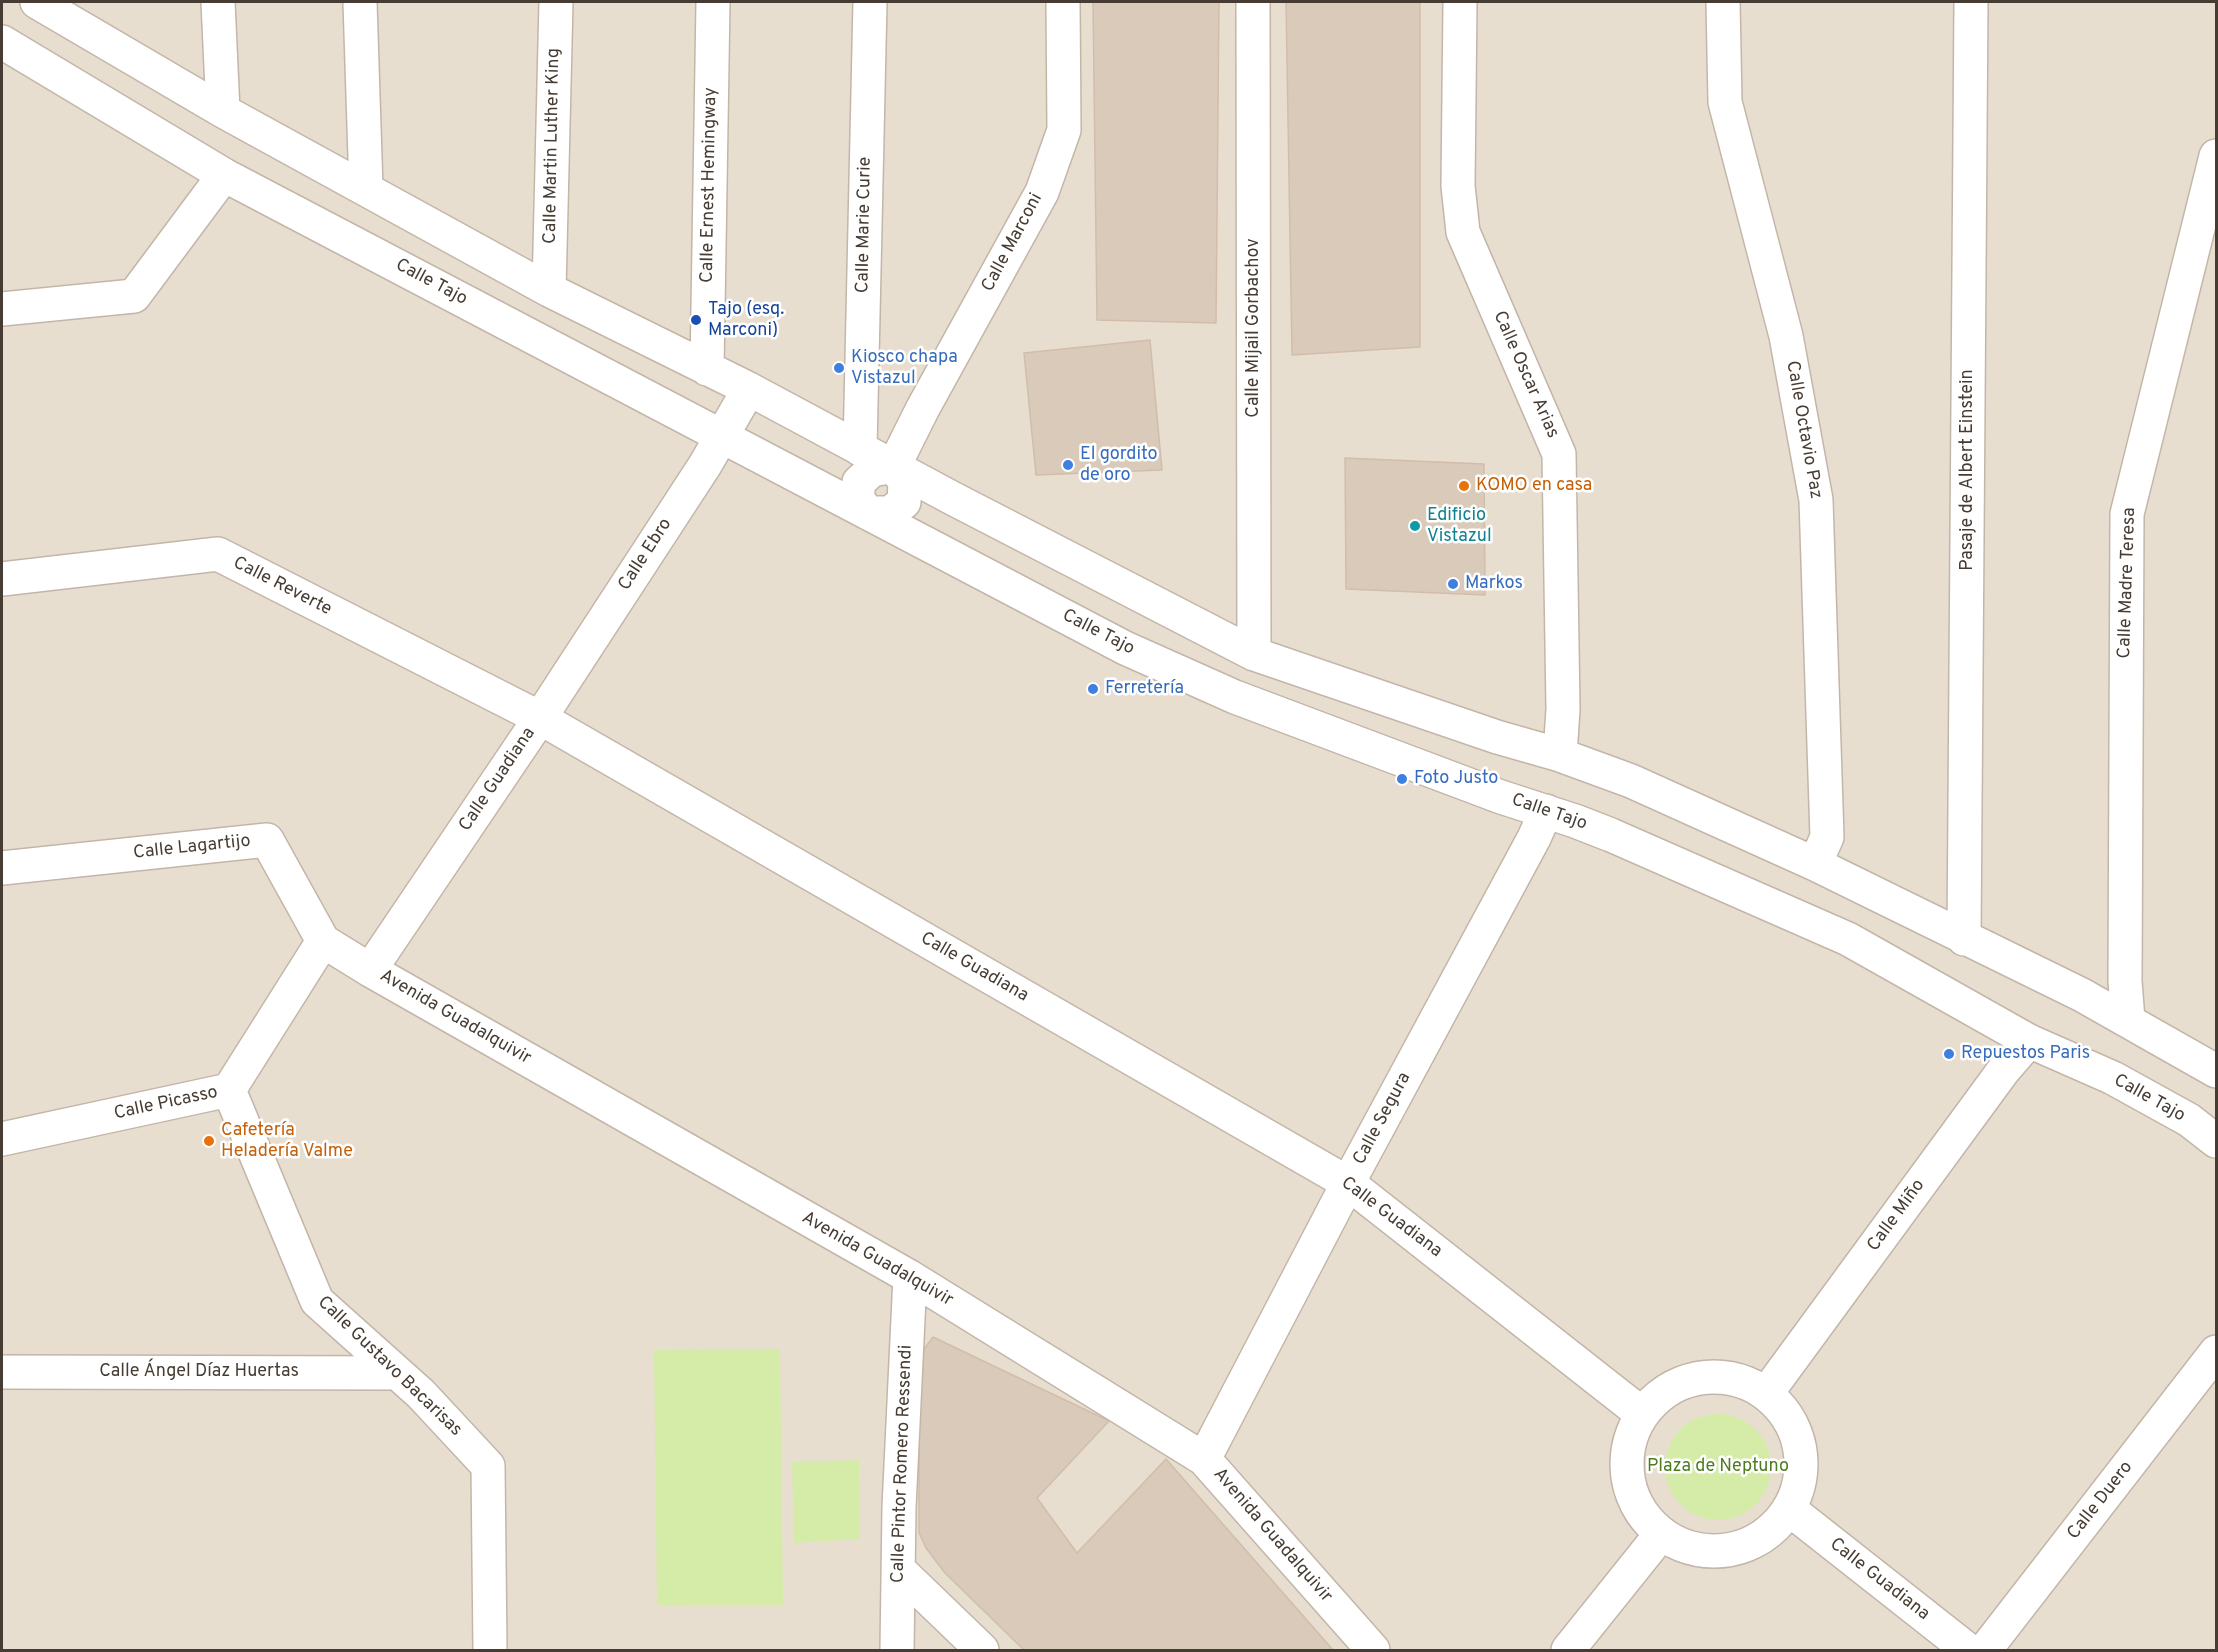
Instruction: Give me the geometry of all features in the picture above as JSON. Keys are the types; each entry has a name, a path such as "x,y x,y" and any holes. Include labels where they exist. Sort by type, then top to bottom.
{"street":[{"path":"218,2 223,111"},
{"path":"360,2 366,189"},
{"name":"Calle Martin Luther King","path":"549,290 556,2"},
{"name":"Calle Ernest Hemingway","path":"707,369 713,2"},
{"name":"Calle Marie Curie","path":"860,449 870,2"},
{"name":"Calle Marconi","path":"894,466 923,408 1042,192 1064,130 1063,2"},
{"name":"Calle Mijail Gorbachov","path":"1253,2 1254,654"},
{"name":"Calle Oscar Arias","path":"1460,2 1458,186 1463,232 1559,454 1563,709 1560,754"},
{"name":"Calle Octavio Paz","path":"1723,2 1725,102 1786,336 1816,500 1827,837 1815,864"},
{"name":"Pasaje de Albert Einstein","path":"1964,939 1971,2"},
{"path":"41,3 223,111 549,290 749,389 1254,654 1497,737 1560,754 1631,782 1815,864 2082,995 2217,1071"},
{"name":"Calle Tajo","path":"2,42 224,175 1125,648 1235,697 1546,811 1675,862 1848,939 2029,1041 2113,1078 2189,1120 2217,1141"},
{"name":"Calle Madre Teresa","path":"2128,1020 2125,981 2127,514 2217,156"},
{"path":"2,309 134,296 224,175"},
{"name":"Calle Ebro","path":"540,718 699,475 749,389"},
{"path":"868,513 857,498 859,482 872,470 894,466"},
{"name":"Calle Reverte","path":"2,579 218,554 540,718"},
{"name":"Calle Guadiana","path":"370,970 540,718 1348,1183 1642,1414"},
{"name":"Calle Segura","path":"1204,1459 1348,1183 1534,838 1546,811"},
{"name":"Calle Lagartijo","path":"2,868 267,840 323,941"},
{"name":"Avenida Guadalquivir","path":"323,941 370,970 910,1277 1204,1459 1374,1650"},
{"name":"Calle Picasso","path":"2,1139 229,1090 323,941"},
{"name":"Calle Miño","path":"1766,1394 2003,1071 2029,1041"},
{"name":"Calle Gustavo Bacarisas","path":"229,1090 317,1301 421,1394 488,1466 490,1650"},
{"name":"Calle Pintor Romero Ressendi","path":"897,1650 899,1508 910,1277"},
{"name":"Calle Duero","path":"1985,1650 2217,1352"},
{"name":"Calle Ángel Díaz Huertas","path":"2,1372 397,1372"},
{"path":"1713,1377 1741,1381 1766,1394 1784,1412 1797,1434 1802,1460 1800,1485 1790,1509 1770,1531 1745,1546 1716,1552 1687,1547 1661,1534 1639,1507 1631,1491 1626,1465 1630,1438 1642,1414 1661,1394 1686,1381 1713,1377"},
{"name":"Calle Guadiana","path":"1790,1509 1968,1650"},
{"path":"1568,1650 1661,1534"},
{"path":"899,1570 982,1650"}],"shaded area":[{"path":"2,2 2216,2 2216,1650 2,1650"}],"green space":[{"path":"780,1349 783,1605 657,1606 654,1350"},
{"name":"Plaza de Neptuno","path":"1718,1414 1738,1418 1755,1430 1767,1447 1771,1467 1767,1487 1755,1504 1738,1516 1718,1520 1698,1516 1681,1504 1669,1487 1665,1467 1669,1447 1681,1430 1698,1418"},
{"path":"859,1460 860,1539 794,1543 792,1462"}],"building":[{"path":"1093,2 1219,2 1216,323 1097,320"},
{"path":"1286,2 1420,2 1420,347 1292,355"},
{"path":"1150,340 1162,470 1036,475 1024,353"},
{"name":"Edificio Vistazul","path":"1345,458 1484,464 1485,595 1346,589"},
{"path":"933,1337 1109,1421 1037,1498 1077,1553 1166,1459 1333,1650 1024,1650 945,1573 926,1548 919,1533 919,1356"}],"place":[{"name":"Tajo (esq. Marconi)","path":"696,320"},
{"name":"Kiosco chapa Vistazul","path":"839,368"},
{"name":"El gordito de oro","path":"1068,465"},
{"name":"KOMO en casa","path":"1464,486"},
{"name":"Edificio Vistazul","path":"1415,526"},
{"name":"Markos","path":"1453,584"},
{"name":"Ferretería","path":"1093,689"},
{"name":"Foto Justo","path":"1402,779"},
{"name":"Repuestos Paris","path":"1949,1054"},
{"name":"Cafetería Heladería Valme","path":"209,1141"}]}
